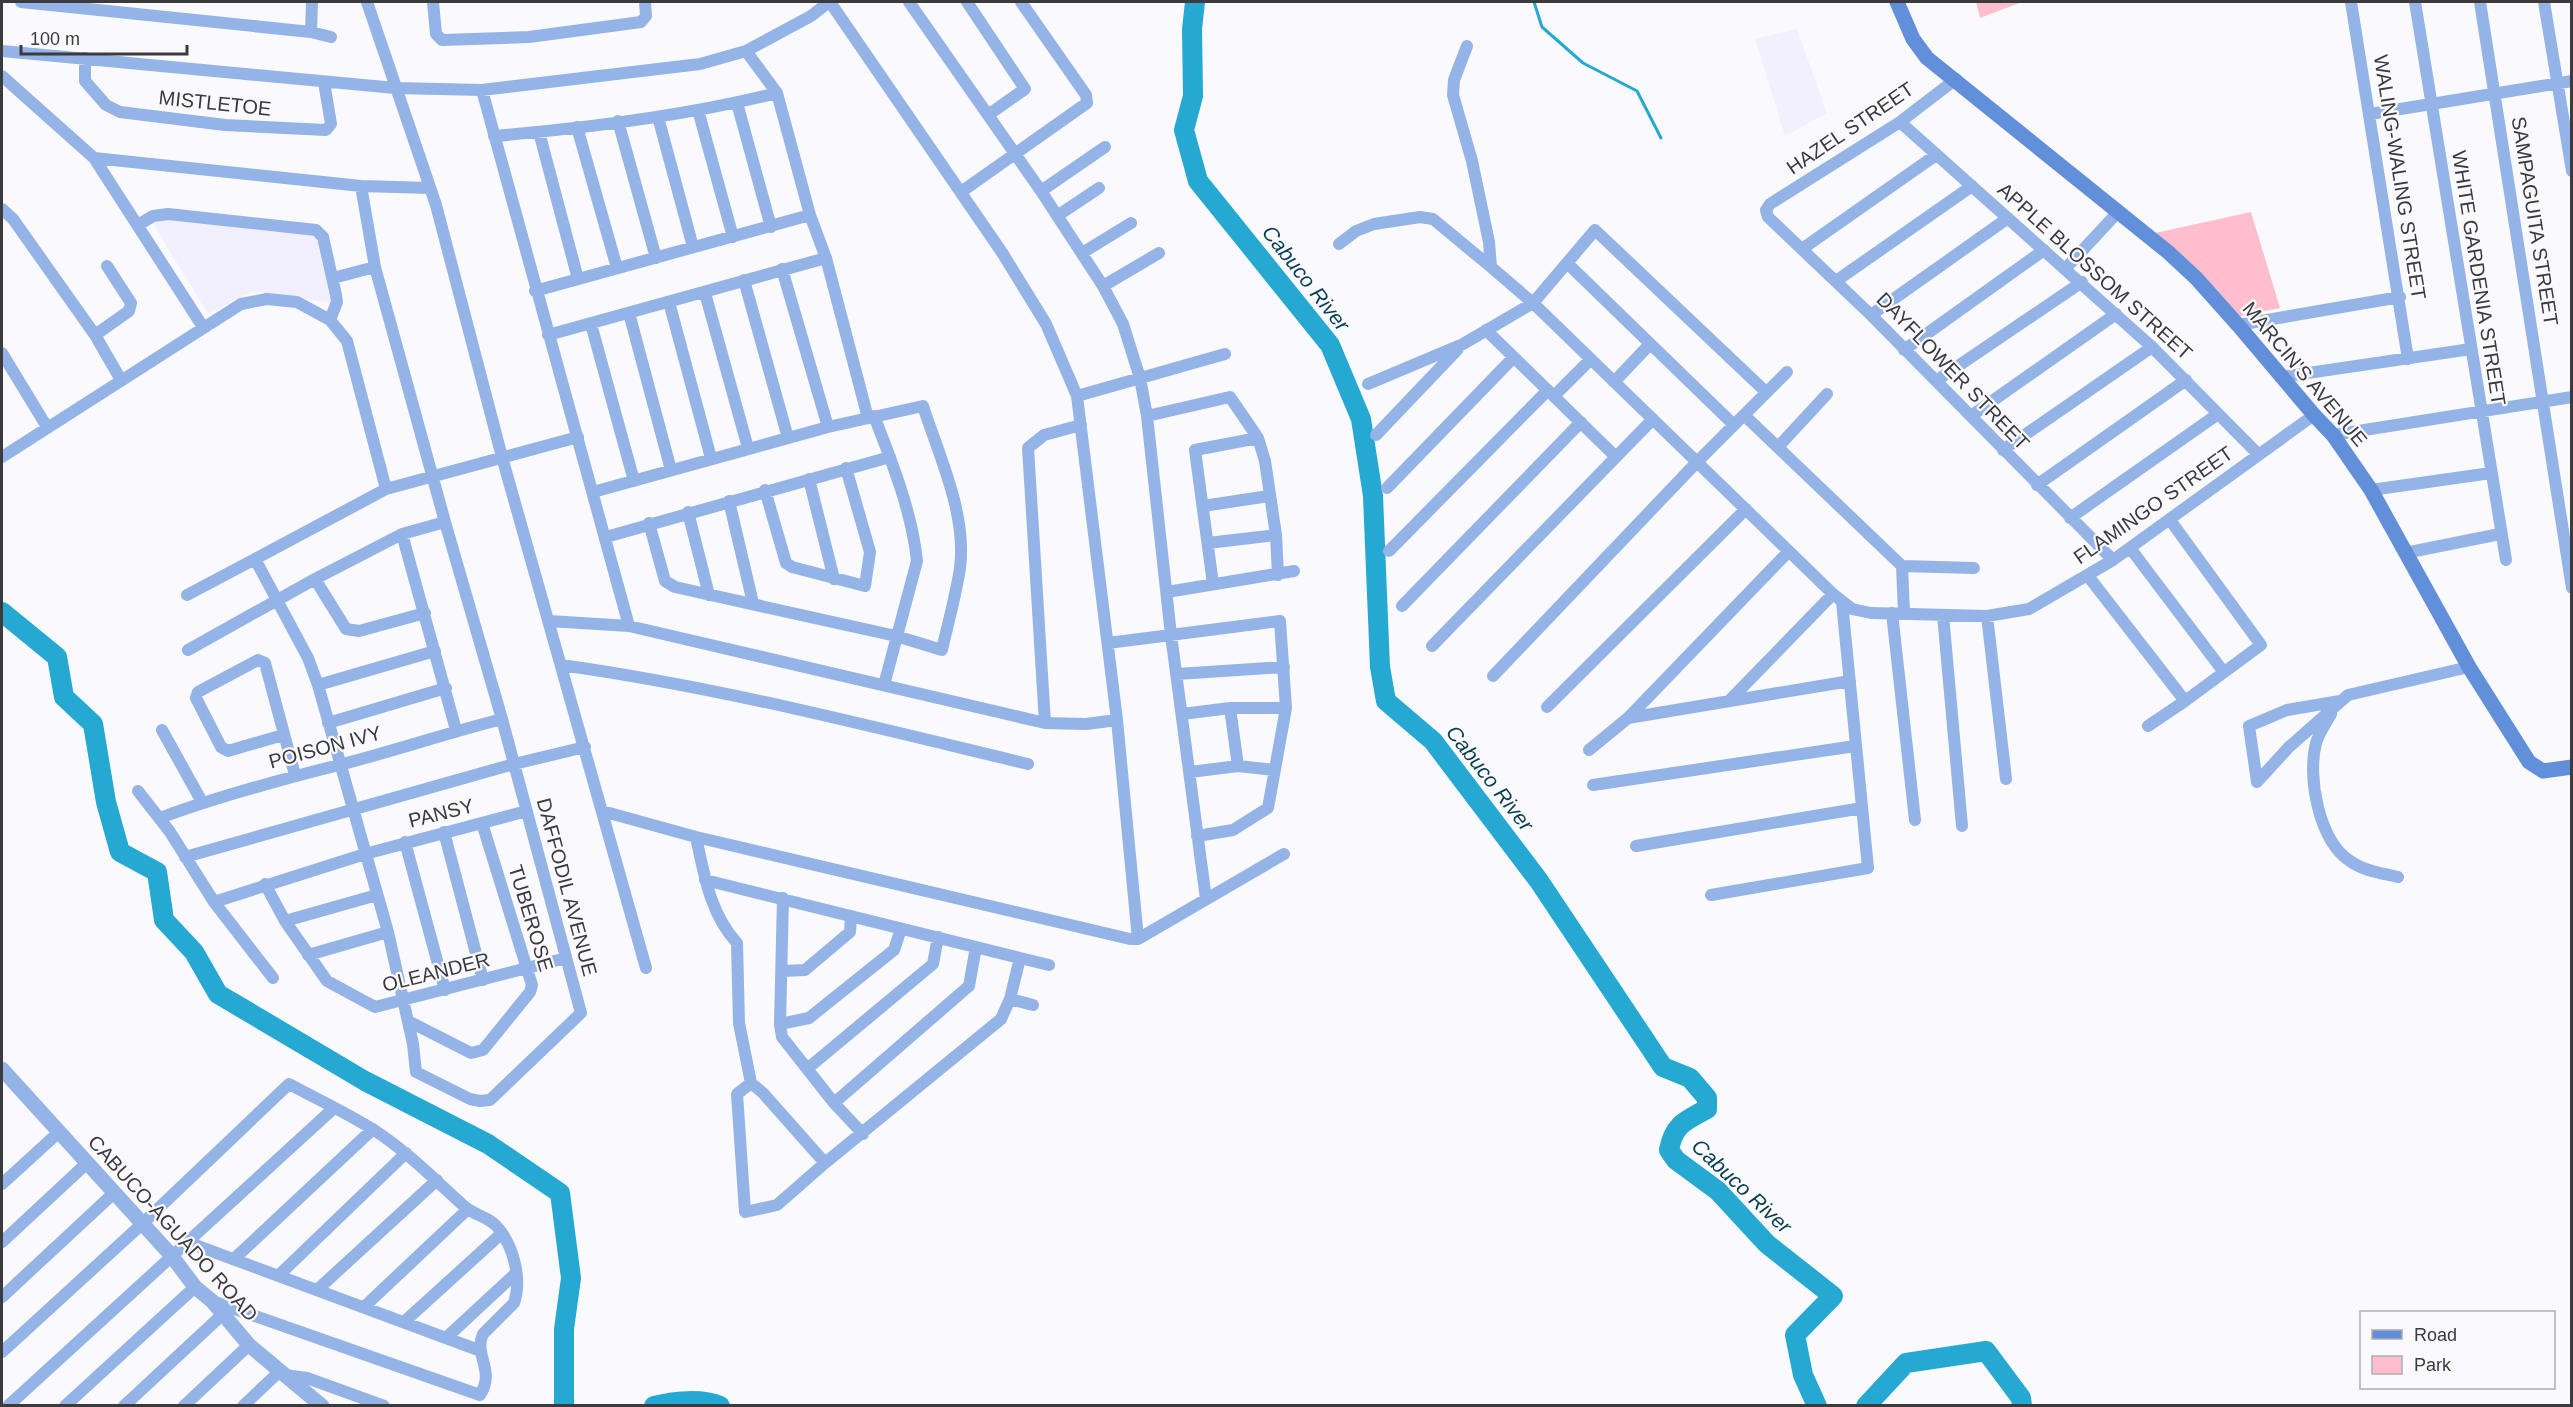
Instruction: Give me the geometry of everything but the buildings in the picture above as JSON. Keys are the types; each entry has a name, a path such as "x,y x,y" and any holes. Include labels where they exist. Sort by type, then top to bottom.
{"main road":[{"name":"MARCIN'S AVENUE","path":"1897,2 1912,39 1927,58 1956,79 2196,278 2238,325 2333,435 2371,490 2469,667 2529,762 2542,771 2571,767"}],"street":[{"path":"21,2 310,32 331,37"},
{"path":"310,32 312,2"},
{"path":"367,2 448,248 502,457 646,968"},
{"path":"433,2 436,34 442,40 530,37 641,22 646,16 645,2"},
{"path":"2,51 394,88 482,90 700,64 746,51 811,16 830,2 1004,254 1046,324 1077,396 1118,720 1138,939"},
{"path":"909,2 1041,191 1103,286 1123,324 1140,378 1147,416 1171,634 1206,899"},
{"path":"966,2 1025,89 988,115"},
{"path":"961,192 1087,101 1086,95 1021,2"},
{"name":"WALING-WALING STREET","path":"2351,2 2400,297 2408,359"},
{"name":"WHITE GARDENIA STREET","path":"2415,2 2506,560"},
{"name":"SAMPAGUITA STREET","path":"2480,2 2544,401 2571,588"},
{"path":"2544,2 2571,171"},
{"path":"1467,46 1454,80 1454,95 1472,160 1489,242 1491,267"},
{"path":"746,51 777,93 810,215 826,258 871,417 890,457 915,542 917,561 884,685"},
{"name":"MISTLETOE","path":"86,58 85,81 106,105 120,112 225,125 320,132 326,130 332,124 324,82"},
{"path":"2,76 94,158 203,327"},
{"name":"HAZEL STREET","path":"1766,210 1770,204 1900,122 1956,79"},
{"path":"2370,114 2571,81"},
{"path":"482,90 535,291 578,437 629,626"},
{"path":"494,136 658,117 737,103 777,93"},
{"path":"737,103 771,227"},
{"path":"698,110 733,237"},
{"path":"658,117 693,247"},
{"path":"618,121 656,258"},
{"name":"APPLE BLOSSOM STREET","path":"1900,122 2082,282 2186,380 2258,454"},
{"path":"577,128 618,268"},
{"path":"539,132 578,279"},
{"path":"1041,191 1105,147"},
{"path":"1802,249 1936,155"},
{"path":"94,158 360,186 430,188"},
{"name":"DAFFODIL AVENUE","path":"360,186 375,267 502,719 580,1013 490,1100 480,1101 470,1099 416,1072 408,1021"},
{"path":"1836,281 1972,186"},
{"path":"1057,216 1099,188"},
{"path":"2,209 13,219 96,335 121,380"},
{"name":"DAYFLOWER STREET","path":"1766,210 1768,218 1871,315 2113,560"},
{"path":"2066,268 2118,212"},
{"path":"138,225 153,216 168,214 316,230 323,237 337,302 330,320"},
{"path":"535,291 810,215"},
{"path":"1340,244 1356,231 1374,224 1420,217 1433,219 1533,303 1838,598 1850,681 1868,868 1711,895"},
{"path":"1871,315 2008,218"},
{"path":"1082,253 1131,223"},
{"path":"1368,384 1463,344 1533,303 1595,230 1766,392"},
{"path":"1904,350 2044,250"},
{"path":"1103,286 1159,253"},
{"path":"549,335 826,258"},
{"path":"1567,263 1734,424"},
{"path":"96,335 129,311 131,303 107,266"},
{"path":"333,278 375,267"},
{"path":"782,269 828,427"},
{"path":"744,280 788,438"},
{"path":"1936,381 2082,282"},
{"path":"705,293 748,448"},
{"path":"2238,325 2400,297"},
{"path":"2,457 241,304 267,299 297,302 330,320 347,341 386,489"},
{"path":"669,302 711,458"},
{"path":"630,313 671,470"},
{"path":"1971,416 2116,314"},
{"path":"591,324 634,481"},
{"path":"1486,330 1616,456"},
{"path":"1376,435 1463,344"},
{"path":"1614,382 1650,344"},
{"path":"2003,450 2152,347"},
{"path":"2282,377 2471,349"},
{"path":"2,353 47,427"},
{"path":"1077,396 1225,354"},
{"path":"1387,488 1514,357"},
{"path":"1389,551 1551,393 1591,359"},
{"path":"1493,676 1697,462 1787,372"},
{"path":"2037,485 2186,380"},
{"path":"1779,447 1827,394"},
{"path":"1147,416 1230,397 1258,438 1265,461 1276,535 1278,575"},
{"path":"2333,435 2571,397"},
{"path":"593,492 828,427 923,406 951,492 960,533 960,567 942,650 897,636 675,587 665,581 649,523"},
{"path":"2070,518 2217,414"},
{"path":"1744,415 1902,566 1974,568"},
{"name":"FLAMINGO STREET","path":"1838,598 1861,612 1987,616 2029,609 2113,560 2314,415"},
{"path":"1432,646 1653,419"},
{"path":"1402,606 1581,422"},
{"path":"1045,723 1028,448 1044,435 1081,425"},
{"path":"187,595 386,489 578,437"},
{"path":"1213,584 1195,450 1258,438"},
{"path":"606,537 765,490 890,457"},
{"path":"765,490 786,562 792,567 865,586 870,552 846,468"},
{"path":"2371,490 2491,473"},
{"path":"809,479 834,579"},
{"path":"1203,506 1269,496"},
{"path":"729,501 753,603"},
{"path":"1547,707 1746,509"},
{"path":"688,512 709,594"},
{"path":"2148,726 2261,645 2170,520"},
{"path":"188,650 315,579 402,534 445,522"},
{"path":"402,534 456,730"},
{"path":"2405,553 2500,534"},
{"path":"1208,543 1276,535"},
{"path":"2130,548 2223,671"},
{"path":"1589,750 1628,718 1789,551"},
{"path":"255,559 308,658 318,686 351,810 388,932 408,1021"},
{"path":"1902,566 1898,613 1915,820"},
{"path":"1167,592 1294,571"},
{"path":"2088,576 2185,701"},
{"path":"315,579 346,629 359,631 425,614"},
{"path":"1729,701 1838,598"},
{"path":"1943,615 1962,826"},
{"path":"1987,616 2006,779"},
{"path":"549,621 629,626 1045,723 1086,724 1118,720"},
{"path":"1108,643 1280,621 1286,708 1269,808 1233,830 1197,836"},
{"path":"318,686 435,651"},
{"path":"283,735 228,751 221,747 196,699 198,692 258,660 265,663 295,775"},
{"path":"561,664 675,682 1028,764"},
{"path":"1177,674 1284,667"},
{"path":"2340,701 2286,710 2249,726 2257,782 2289,747 2340,701 2355,692 2469,667"},
{"path":"1628,718 1850,681"},
{"path":"328,723 446,688"},
{"path":"2340,701 2317,742 2314,786 2318,806 2335,846 2349,861 2366,869 2398,877"},
{"path":"1182,714 1230,708 1286,708"},
{"path":"1230,708 1238,766"},
{"name":"POISON IVY","path":"160,818 202,802 295,775 340,765 456,730 502,719"},
{"path":"162,730 202,802"},
{"path":"1593,785 1855,746"},
{"path":"185,857 514,764 585,747"},
{"path":"1190,772 1238,766 1275,770"},
{"path":"138,791 160,818 214,902 273,978"},
{"path":"1636,846 1862,808"},
{"name":"PANSY","path":"214,902 265,884 405,842 527,811"},
{"path":"602,811 696,837 1124,938 1138,939 1284,855"},
{"name":"TUBEROSE","path":"408,1021 471,1053 483,1050 530,992 532,985 482,823"},
{"path":"444,832 483,980"},
{"path":"696,837 705,880 722,927 737,943 739,1023 751,1083 763,1093 825,1163"},
{"path":"405,842 445,990"},
{"path":"705,880 1049,965"},
{"name":"OLEANDER","path":"265,884 285,921 327,981 375,1007 566,958"},
{"path":"285,921 377,895"},
{"path":"783,898 780,1024 782,1037 863,1134"},
{"path":"782,971 805,969 850,932 851,916"},
{"path":"780,1024 809,1018 894,950 901,929"},
{"path":"308,955 388,932"},
{"path":"807,1069 933,964 938,937"},
{"path":"834,1102 969,986 976,947"},
{"path":"751,1083 737,1094 745,1212 777,1205 1001,1019 1010,999 1020,958"},
{"path":"1010,999 1033,1005"},
{"name":"CABUCO-AGUADO ROAD","path":"2,1069 171,1255 195,1287 212,1301 249,1345 283,1372 316,1404"},
{"path":"2,1352 142,1224 289,1084 373,1129 406,1153 468,1209 490,1220 510,1246 516,1273 514,1303 483,1334 480,1340 487,1374 487,1382 480,1395 212,1301"},
{"path":"2,1398 8,1405 334,1108"},
{"path":"235,1258 373,1129"},
{"path":"2,1184 58,1132"},
{"path":"279,1275 406,1153"},
{"path":"2,1242 87,1163"},
{"path":"317,1290 437,1180"},
{"path":"2,1297 114,1193"},
{"path":"364,1307 468,1209"},
{"path":"404,1322 502,1233"},
{"path":"186,1242 235,1258 482,1351"},
{"path":"446,1338 516,1273"},
{"path":"65,1406 195,1287"},
{"path":"124,1406 223,1314"},
{"path":"184,1406 249,1345"},
{"path":"243,1406 283,1372 307,1378 384,1406"}],"shaded area":[{"path":"1797,29 1827,113 1785,136 1755,39"},
{"path":"170,219 321,231 334,303 253,291 208,314 152,222"}],"green space":[{"path":"1976,2 2022,2 1980,18"},
{"path":"2251,212 2280,308 2236,317 2155,233"}],"waterway":[{"name":"Cabuco River","path":"1195,2 1192,29 1193,96 1184,130 1198,181 1330,345 1361,419 1373,496 1380,667 1386,701 1433,741 1539,881 1663,1067 1690,1078 1707,1098 1707,1109 1687,1120 1674,1134 1669,1150 1676,1160 1718,1191 1767,1244 1833,1296 1795,1335 1803,1375 1817,1406"},
{"path":"1534,2 1542,27 1583,63 1637,91 1661,138"},
{"path":"2,612 57,657 64,697 93,724 106,802 120,852 157,872 164,920 194,952 218,994 365,1081 488,1144 560,1193 571,1278 564,1329 564,1406"},
{"name":"Cabuco River","path":"1866,1406 1906,1363 1986,1351 2021,1398 2022,1406"},
{"path":"654,1406 687,1401 713,1403 720,1406"}]}
